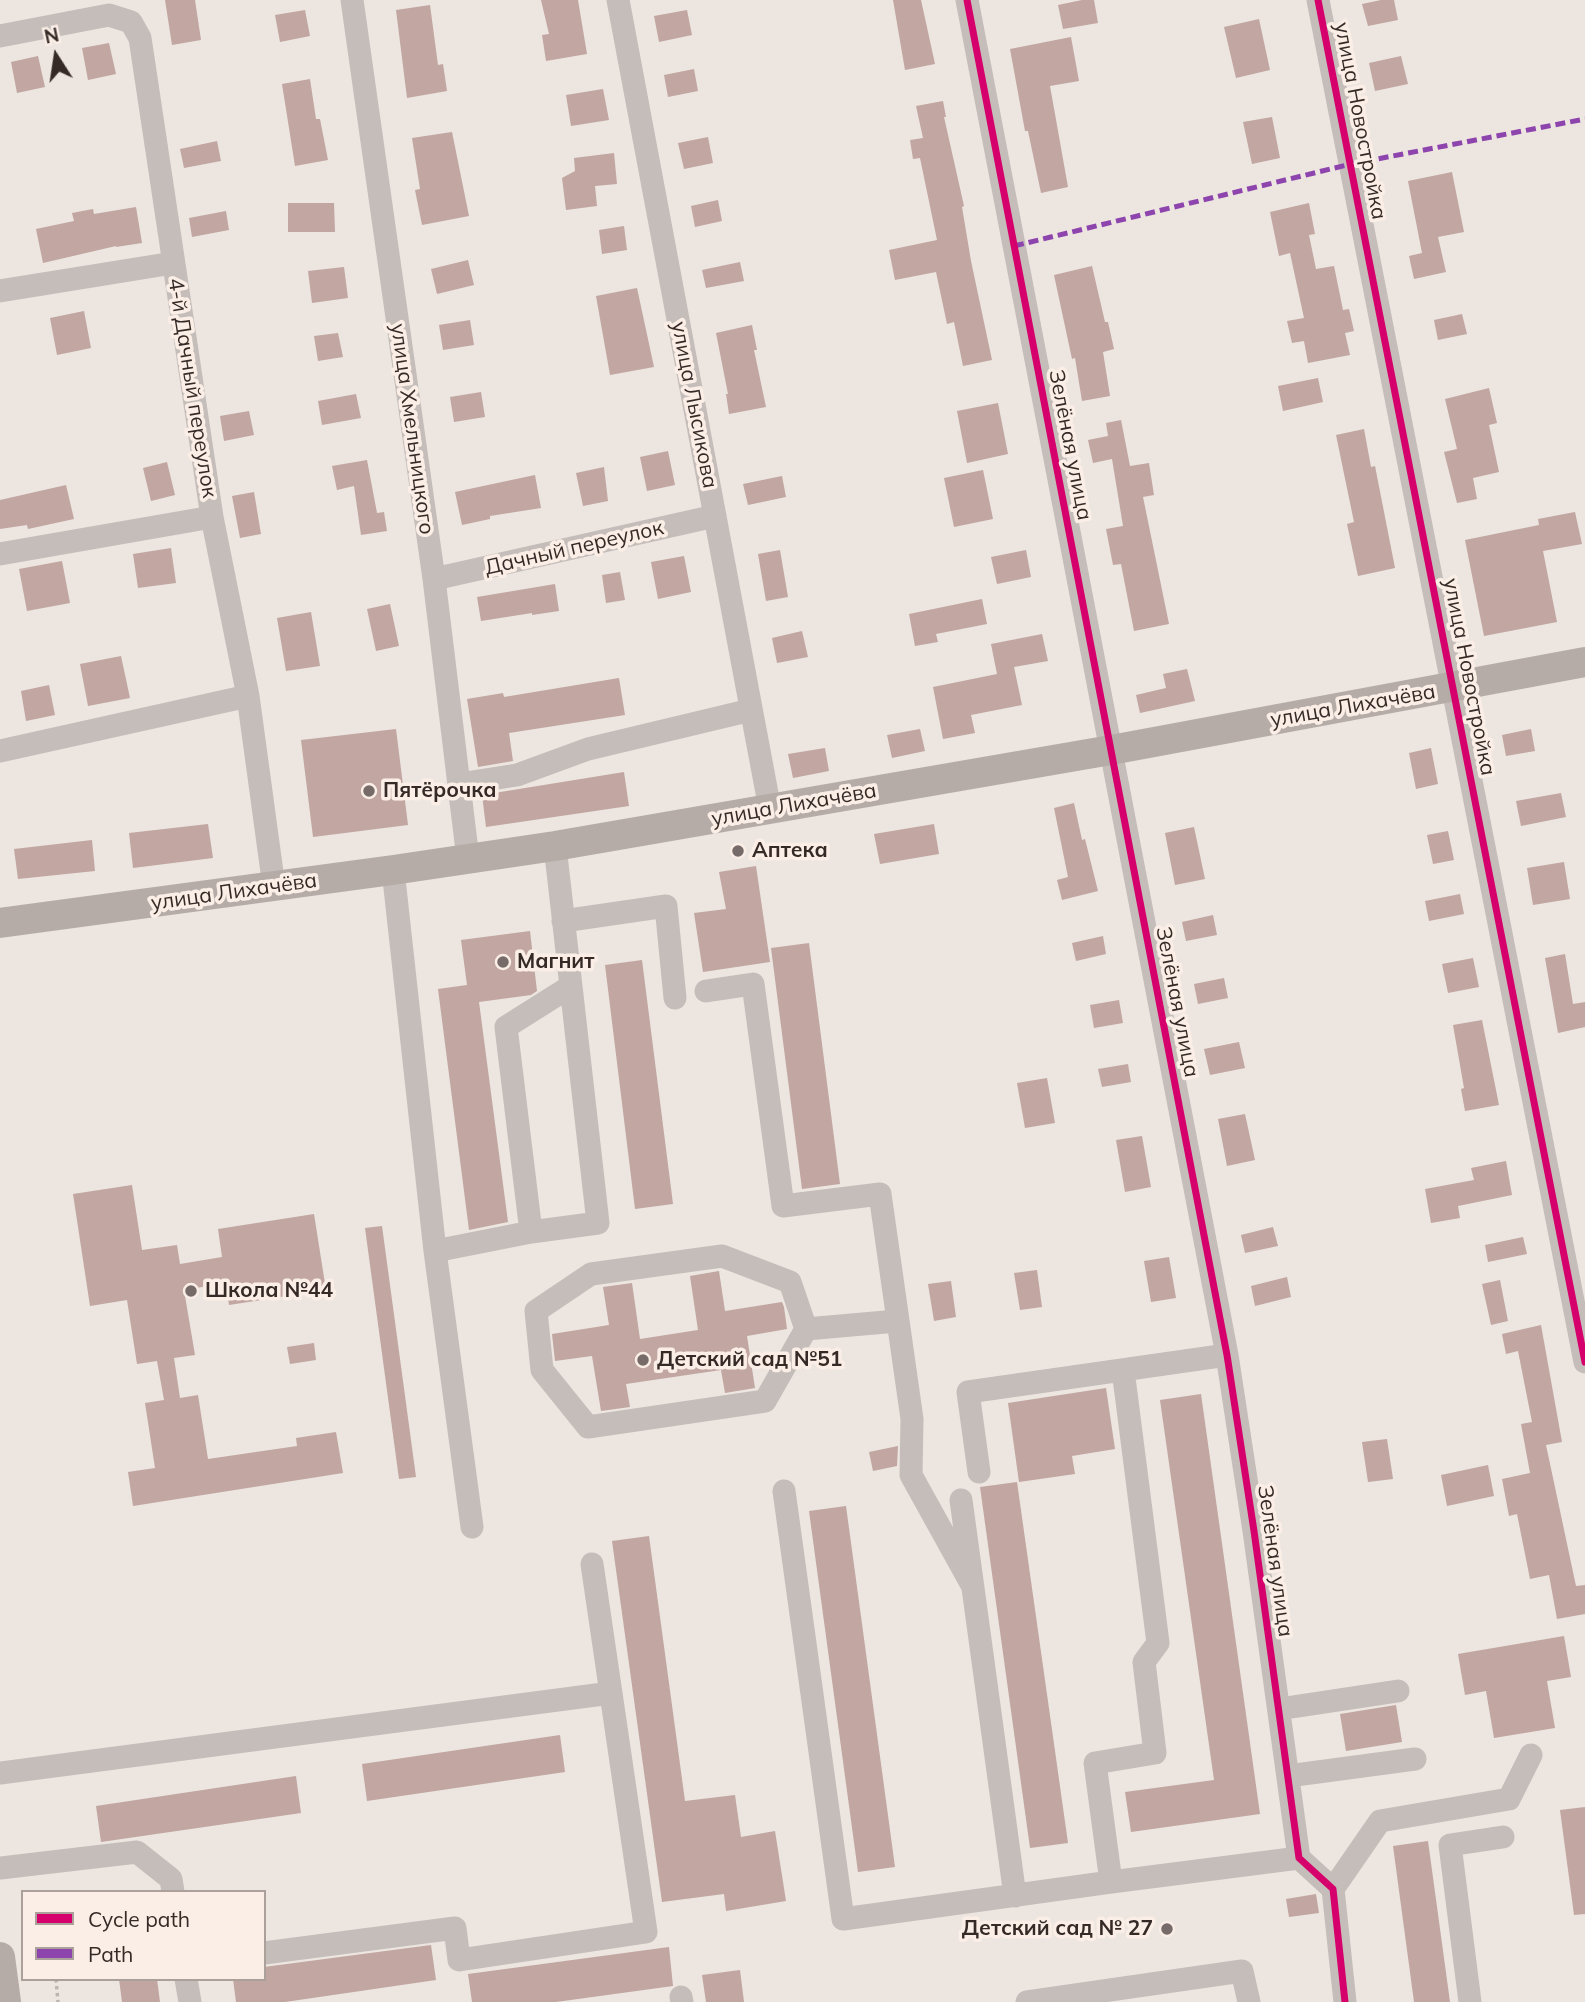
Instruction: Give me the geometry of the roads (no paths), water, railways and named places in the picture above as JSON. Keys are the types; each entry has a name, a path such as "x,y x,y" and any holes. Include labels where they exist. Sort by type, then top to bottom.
{"main road":[{"name":"улица Лихачёва","path":"0,923 555,846 1111,750 1585,662"},
{"path":"0,1957 6,2002"}],"street":[{"name":"улица Хмельницкого","path":"352,0 433,579 468,859"},
{"name":"улица Лысикова","path":"618,0 770,809"},
{"name":"Зелёная улица","path":"967,0 1227,1355 1299,1858"},
{"name":"улица Новостройка","path":"1318,0 1585,1362"},
{"name":"4-й Дачный переулок","path":"0,36 109,15 131,22 139,38 212,517 248,696 274,887"},
{"path":"0,291 173,263"},
{"name":"Дачный переулок","path":"433,579 715,516"},
{"path":"0,554 212,517"},
{"path":"0,751 248,696"},
{"path":"459,784 517,775 588,749 751,710"},
{"path":"435,1251 531,1232 598,1223 555,846"},
{"path":"393,870 435,1251 472,1527"},
{"path":"563,920 666,906 675,998"},
{"path":"706,991 753,984 783,1206 880,1194 912,1419 911,1475 973,1587"},
{"path":"531,1232 506,1027 571,986"},
{"path":"722,1256 790,1282 806,1328 765,1401 588,1427 542,1370 536,1311 591,1273 722,1256"},
{"path":"806,1328 897,1321"},
{"path":"979,1472 968,1392 1227,1355"},
{"path":"1111,1882 1095,1763 1155,1753 1144,1662 1158,1643 1122,1370"},
{"path":"784,1491 843,1919 1299,1858 1334,1889"},
{"path":"961,1500 1016,1896"},
{"path":"266,1953 455,1928 459,1960 646,1932 592,1564"},
{"path":"1279,1709 1398,1691"},
{"path":"0,1773 611,1693"},
{"path":"1345,2002 1334,1889 1380,1821 1509,1799 1531,1755"},
{"path":"1288,1776 1415,1759"},
{"path":"1470,2002 1450,1845 1503,1837"},
{"path":"0,1868 137,1852 171,1880 173,1890"},
{"path":"1027,2002 1242,1971 1249,2002"},
{"path":"186,1981 190,2002"}],"place":[{"name":"Пятёрочка","path":"369,791"},
{"name":"Аптека","path":"738,851"},
{"name":"Магнит","path":"503,962"},
{"name":"Школа №44","path":"191,1291"},
{"name":"Детский сад №51","path":"643,1360"},
{"name":"Детский сад № 27","path":"1167,1929"}]}
